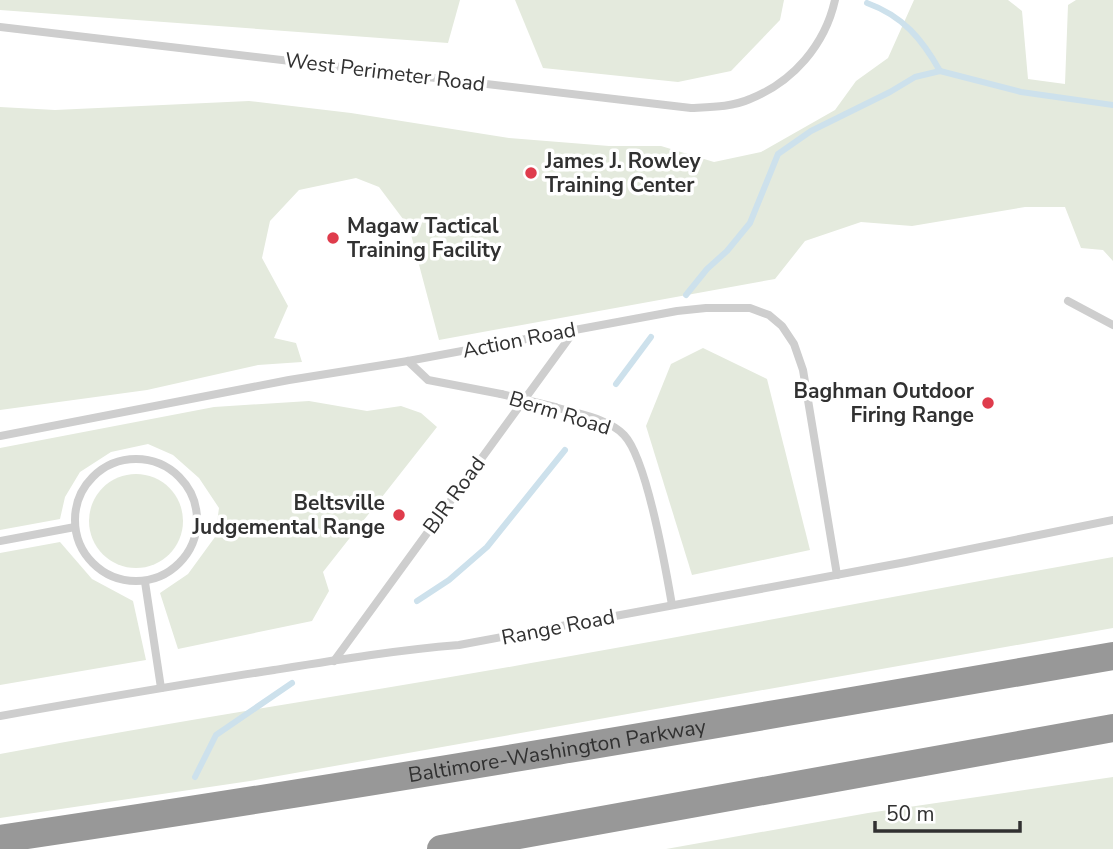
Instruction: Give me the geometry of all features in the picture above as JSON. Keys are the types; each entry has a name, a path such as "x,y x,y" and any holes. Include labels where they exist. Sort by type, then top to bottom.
{"highway":[{"name":"Baltimore-Washington Parkway","path":"0,839 263,799 1113,656"},
{"path":"441,849 1113,727"}],"lane":[{"name":"West Perimeter Road","path":"0,27 691,108 728,106 749,100 793,74 810,55 824,32 835,0"},
{"path":"1068,301 1113,324"},
{"name":"Action Road","path":"0,436 289,380 408,361 677,311 750,308 769,315 782,326 794,344 803,370 837,575"},
{"name":"BJR Road","path":"334,661 575,330"},
{"name":"Berm Road","path":"408,361 428,380 555,407 610,424 626,436 645,478 667,574 671,606"},
{"path":"135,458 156,462 174,472 188,487 196,506 198,526 193,546 181,563 165,575 145,582 125,581 107,575 91,563 80,546 75,527 76,507 84,488 97,472 115,462 135,458"},
{"name":"Range Road","path":"0,716 405,650 459,645 837,575 1113,520"},
{"path":"0,541 75,527"},
{"path":"145,582 161,688"}],"shaded area":[{"path":"0,0 460,0 448,43 0,10"},
{"path":"515,0 784,0 780,20 731,71 678,82 543,68"},
{"path":"914,0 1008,0 1022,11 1028,79 1065,84 1068,5 1076,0 1113,0 1113,261 1103,250 1081,248 1065,207 1025,207 912,226 861,222 805,241 775,279 439,340 409,227 379,187 356,178 299,190 270,221 262,258 288,306 274,338 296,343 302,362 258,365 147,390 0,410 0,107 55,110 249,101 351,113 509,138 609,146 661,146 714,162 761,152 835,110 856,81 888,58"},
{"path":"703,348 767,379 810,550 692,575 646,426 671,364"},
{"path":"309,401 367,411 401,406 421,413 437,427 323,572 329,591 312,621 178,649 160,593 188,574 215,537 219,508 199,478 173,455 148,444 111,452 80,472 65,497 60,519 0,530 0,448 214,407"},
{"path":"127,474 145,474 170,487 180,503 183,521 180,539 170,555 145,568 127,568 102,555 89,530 89,512 102,487"},
{"path":"60,542 92,579 133,601 146,660 0,685 0,553"},
{"path":"1113,557 1113,628 250,781 0,818 0,754 554,659"},
{"path":"1113,777 1113,849 666,849 868,813"}],"waterway":[{"path":"867,3 880,8 910,30 940,71"},
{"path":"686,295 750,223 778,154 811,131 915,77 940,71 1021,92 1113,105"},
{"path":"616,384 651,337"},
{"path":"417,601 449,580 487,547 565,450"},
{"path":"195,777 216,735 292,683"}],"place":[{"name":"James J. Rowley Training Center","path":"531,173"},
{"name":"Magaw Tactical Training Facility","path":"333,238"},
{"name":"Baghman Outdoor Firing Range","path":"988,403"},
{"name":"Beltsville Judgemental Range","path":"399,515"}]}
